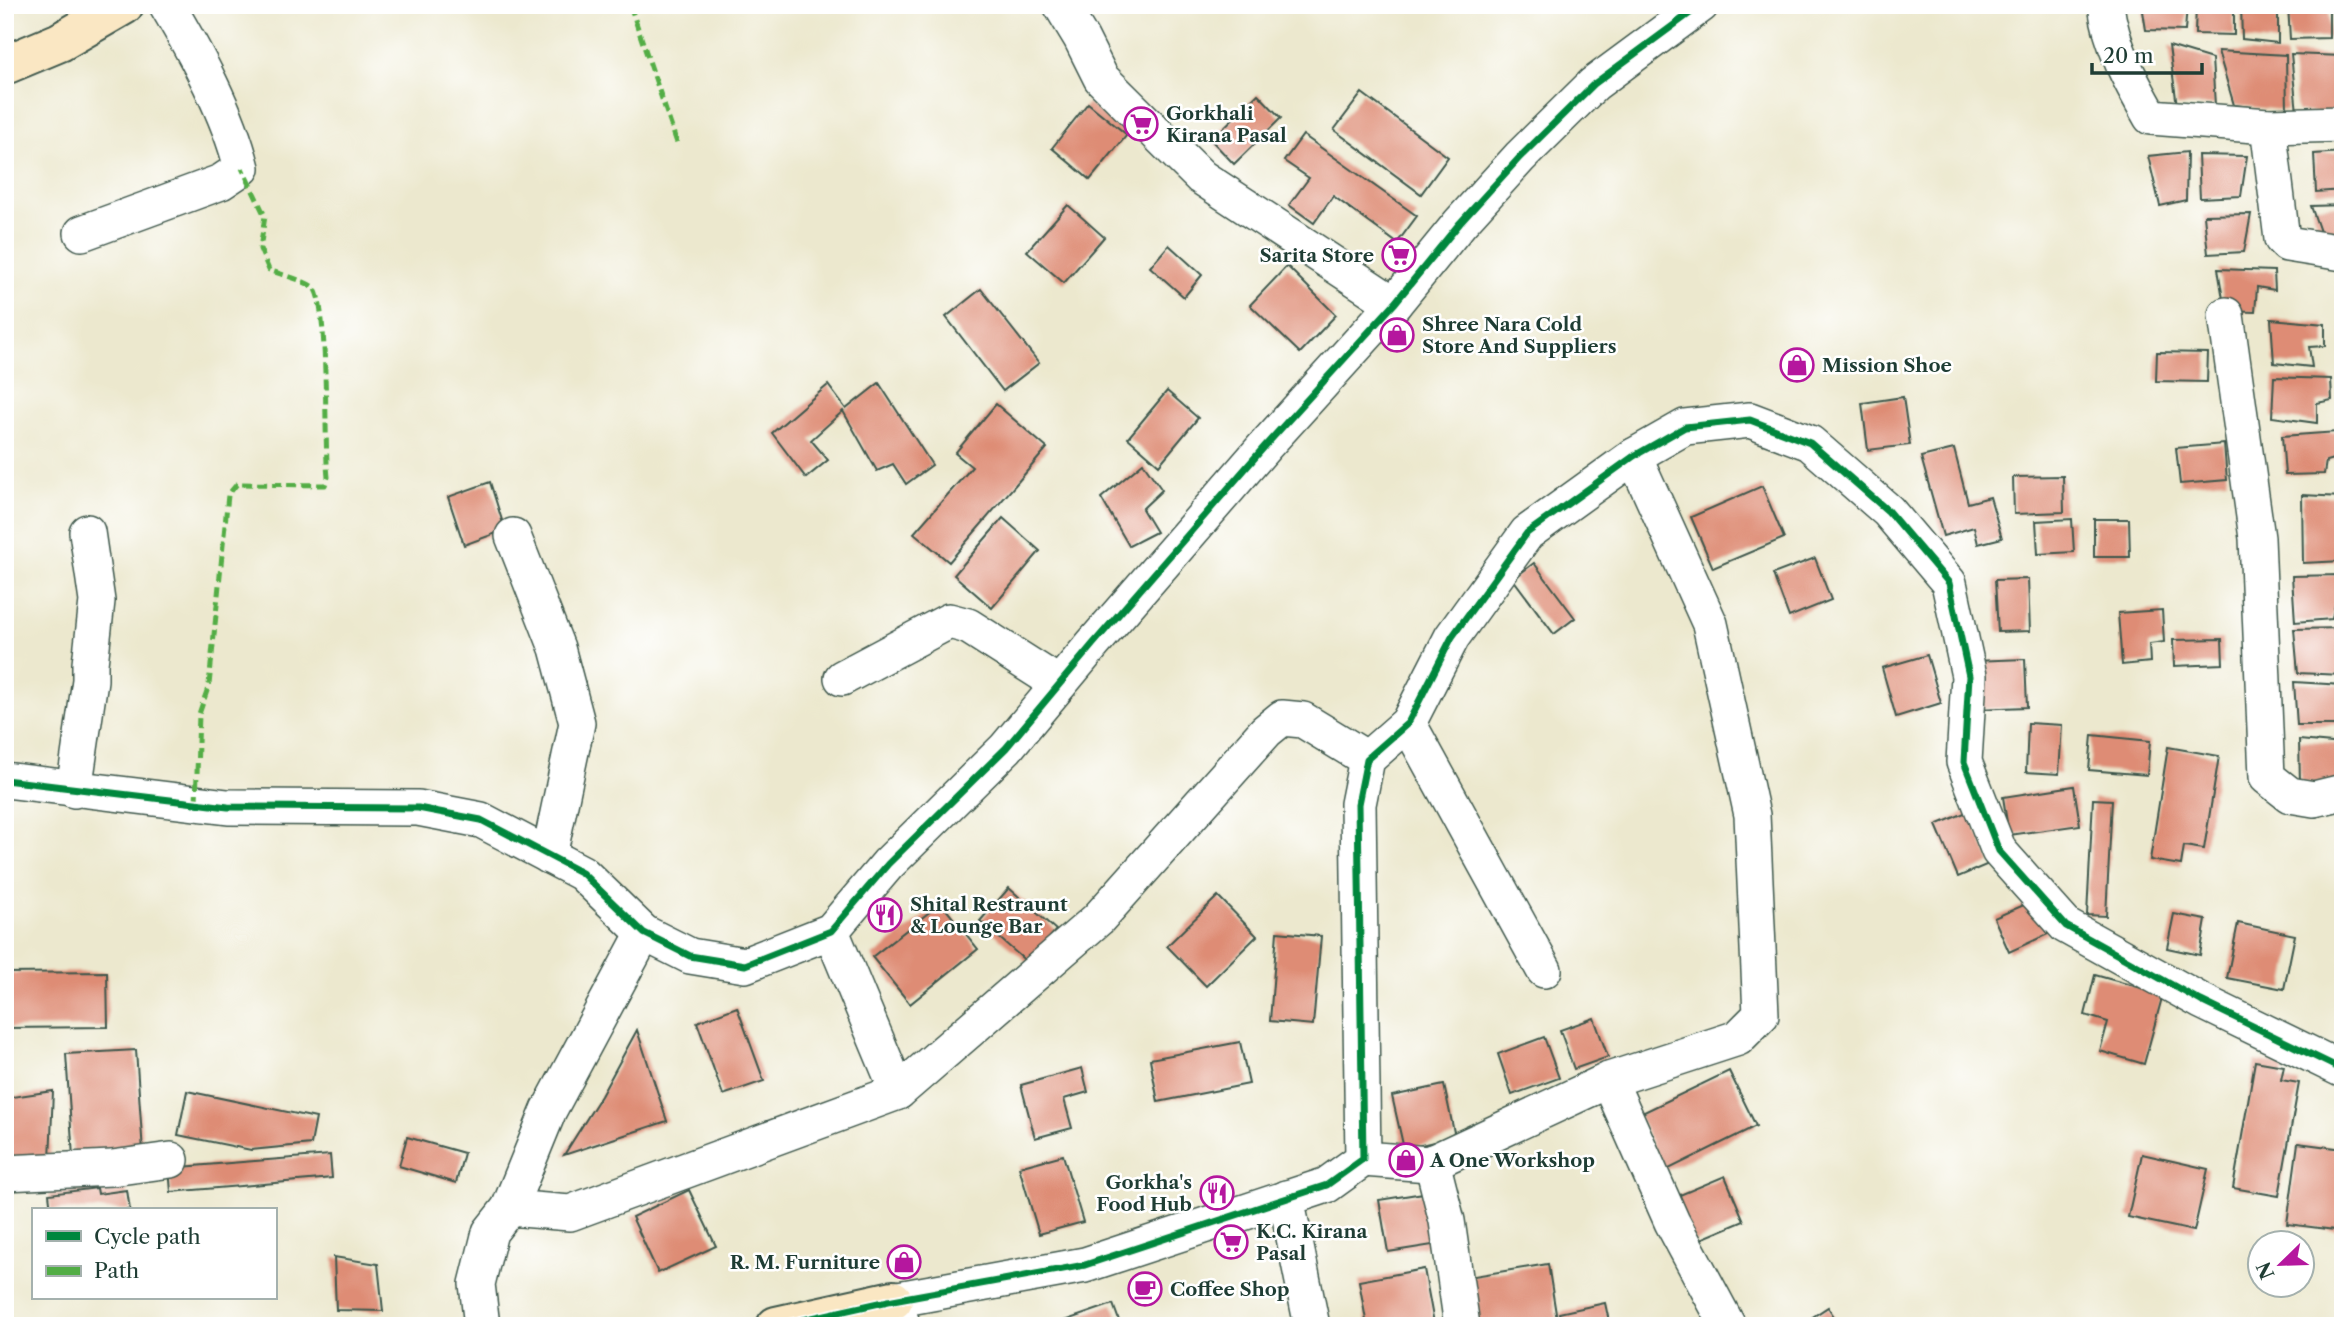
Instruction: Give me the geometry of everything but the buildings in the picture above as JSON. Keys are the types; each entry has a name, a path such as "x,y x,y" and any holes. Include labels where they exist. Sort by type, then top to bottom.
{"street":[{"path":"5,65 60,42 124,5"},
{"path":"82,233 221,182 242,168 236,143 198,60 167,5"},
{"path":"1061,5 1101,78 1201,177 1394,304"},
{"path":"5,780 228,807 418,808 481,820 582,873 643,933 690,956 745,965 831,931 888,864 1006,748 1265,446 1394,304 1520,157 1594,84 1701,5"},
{"path":"2106,5 2107,19 2126,74 2151,117 2268,126 2343,124"},
{"path":"2268,126 2282,239 2287,244 2343,253"},
{"path":"2227,315 2257,538 2267,776 2290,795 2314,799 2343,792"},
{"path":"1363,1159 1358,804 1367,759 1408,723 1452,637 1527,533 1634,456 1685,427 1750,420 1810,443 1888,511 1950,583 1969,676 1964,762 1999,851 2066,926 2201,1001 2343,1070"},
{"path":"776,1326 898,1313 1085,1265 1327,1185 1363,1159 1429,1164 1609,1080 1738,1038 1760,1016 1752,815 1710,624 1634,456"},
{"path":"74,790 90,680 97,601 87,532"},
{"path":"513,536 557,648 577,723 549,856"},
{"path":"842,678 949,621 968,626 1059,684"},
{"path":"509,1208 570,1213 898,1092 1098,919 1266,731 1282,718 1303,720 1367,759"},
{"path":"1408,723 1544,970"},
{"path":"831,931 898,1092"},
{"path":"482,1326 477,1284 490,1232 509,1208 549,1110 643,933"},
{"path":"1609,1080 1672,1222 1728,1326"},
{"path":"5,1173 112,1168 171,1160"},
{"path":"1432,1162 1447,1221 1462,1326"},
{"path":"1286,1198 1312,1326"}],"marked path":[{"path":"630,5 677,143"},
{"path":"196,803 199,714 209,685 228,495 237,484 325,485 328,477 324,347 319,300 311,285 269,270 260,249 265,216 242,168"}],"cycle path":[{"path":"5,780 228,807 418,808 481,820 582,873 644,933 690,956 745,965 831,931 888,864 1006,748 1265,446 1394,304 1460,223 1520,157 1594,84 1701,5"},
{"path":"776,1326 893,1300 1085,1265 1327,1185 1363,1159 1358,804 1367,759 1408,723 1452,637 1527,533 1634,456 1685,427 1750,420 1810,443 1888,511 1949,583 1969,676 1964,762 1999,851 2066,926 2201,1001 2343,1070"}],"place":[{"name":"Gorkhali Kirana Pasal","path":"1141,124"},
{"name":"Sarita Store","path":"1399,255"},
{"name":"Shree Nara Cold Store And Suppliers","path":"1397,335"},
{"name":"Mission Shoe","path":"1797,365"},
{"name":"Shital Restraunt & Lounge Bar","path":"885,915"},
{"name":"A One Workshop","path":"1406,1160"},
{"name":"Gorkha's Food Hub","path":"1217,1193"},
{"name":"K.C. Kirana Pasal","path":"1231,1242"},
{"name":"R. M. Furniture","path":"904,1262"},
{"name":"Coffee Shop","path":"1145,1289"}]}
